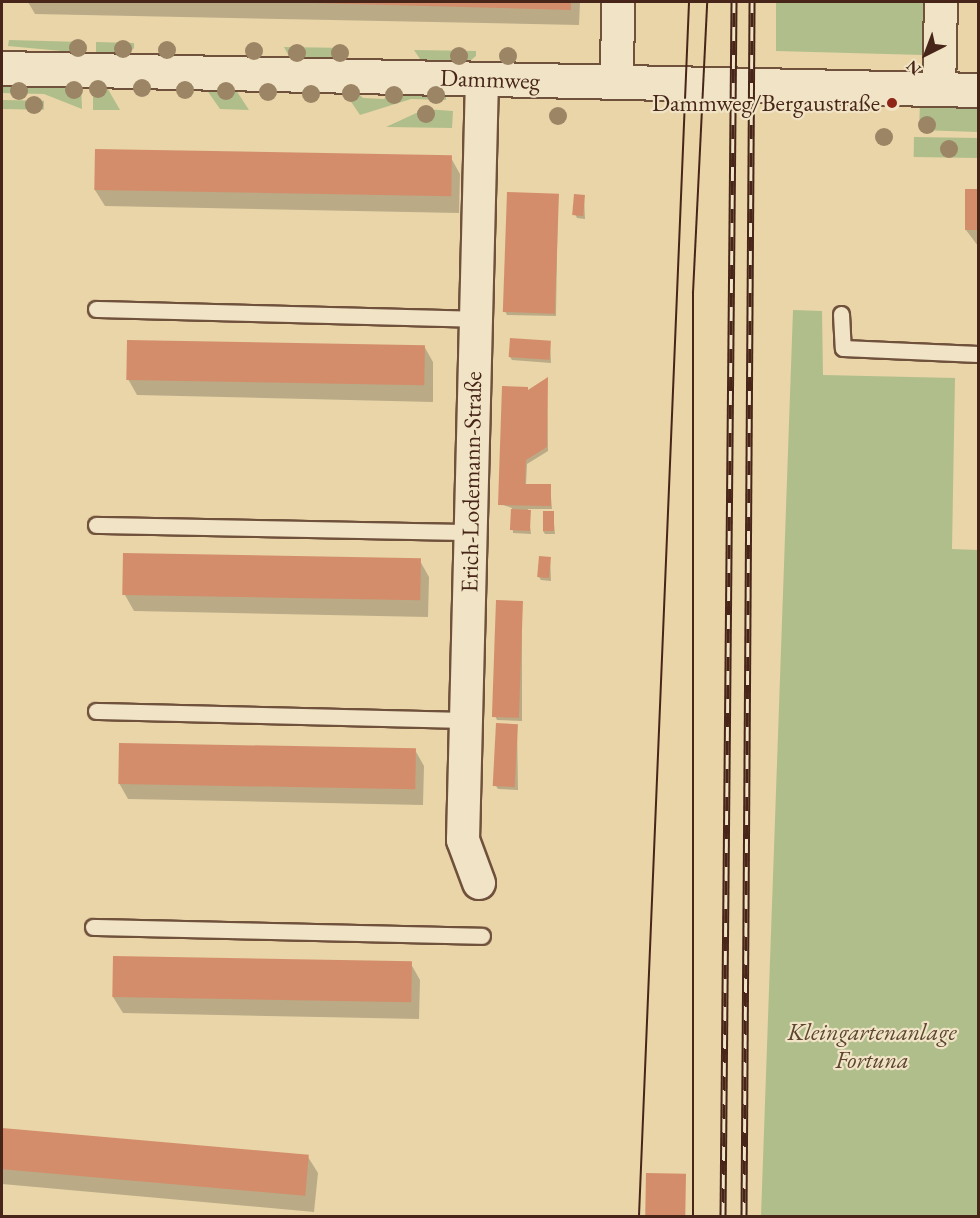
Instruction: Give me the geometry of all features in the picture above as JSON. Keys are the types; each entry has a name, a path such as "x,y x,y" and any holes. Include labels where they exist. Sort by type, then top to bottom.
{"street":[{"path":"617,83 618,2"},
{"path":"939,90 941,2"},
{"name":"Dammweg","path":"2,68 978,90"},
{"name":"Erich-Lodemann-Straße","path":"479,883 463,840 482,79"}],"lane":[{"path":"96,309 476,319"},
{"path":"841,314 843,348 978,354"},
{"path":"96,525 469,532"},
{"path":"96,711 467,720"},
{"path":"93,927 482,936"}],"green space":[{"path":"776,2 926,2 925,50 923,55 776,51"},
{"path":"9,40 83,42 83,53 8,46"},
{"path":"96,42 134,43 134,48 127,56 96,54"},
{"path":"284,47 348,48 341,61 291,60"},
{"path":"414,50 476,51 476,56 466,64 422,62"},
{"path":"81,84 82,109 44,94 2,93 2,85"},
{"path":"93,84 105,84 120,110 93,110"},
{"path":"204,86 234,87 249,110 220,109"},
{"path":"343,90 354,90 363,98 384,99 392,91 446,92 446,100 411,99 360,115"},
{"path":"2,100 44,101 44,110 2,109"},
{"path":"920,103 978,105 977,132 919,130"},
{"path":"425,109 453,111 452,128 386,127"},
{"path":"914,137 978,138 978,158 914,157"},
{"name":"Kleingartenanlage Fortuna","path":"793,310 822,311 823,375 955,378 952,549 978,550 978,1216 761,1216"}],"building":[{"path":"277,2 571,2 571,10"},
{"path":"95,149 452,155 451,196 94,190"},
{"path":"965,189 978,189 978,230 965,230"},
{"path":"507,192 559,194 555,314 503,312"},
{"path":"574,194 585,195 583,216 572,215"},
{"path":"510,338 551,341 550,360 509,357"},
{"path":"127,340 425,345 424,385 126,380"},
{"path":"548,377 547,447 526,460 525,484 551,484 551,506 498,505 502,386 528,387 528,390"},
{"path":"511,509 531,510 530,531 510,530"},
{"path":"543,511 554,511 554,531 543,531"},
{"path":"123,553 421,558 420,600 122,595"},
{"path":"539,556 551,557 549,578 537,577"},
{"path":"496,600 523,601 519,718 492,717"},
{"path":"496,723 518,724 515,787 493,786"},
{"path":"119,743 416,748 415,789 118,784"},
{"path":"113,956 412,961 411,1002 112,997"},
{"path":"2,1128 309,1155 305,1196 2,1169"},
{"path":"646,1173 686,1174 685,1216 645,1216"}],"tram line":[{"path":"639,1216 689,2"},
{"path":"693,1216 693,293 707,2"}],"railway":[{"path":"723,1216 734,2"},
{"path":"744,1216 752,2"}],"place":[{"name":"Dammweg/Bergaustraße","path":"892,103"}]}
